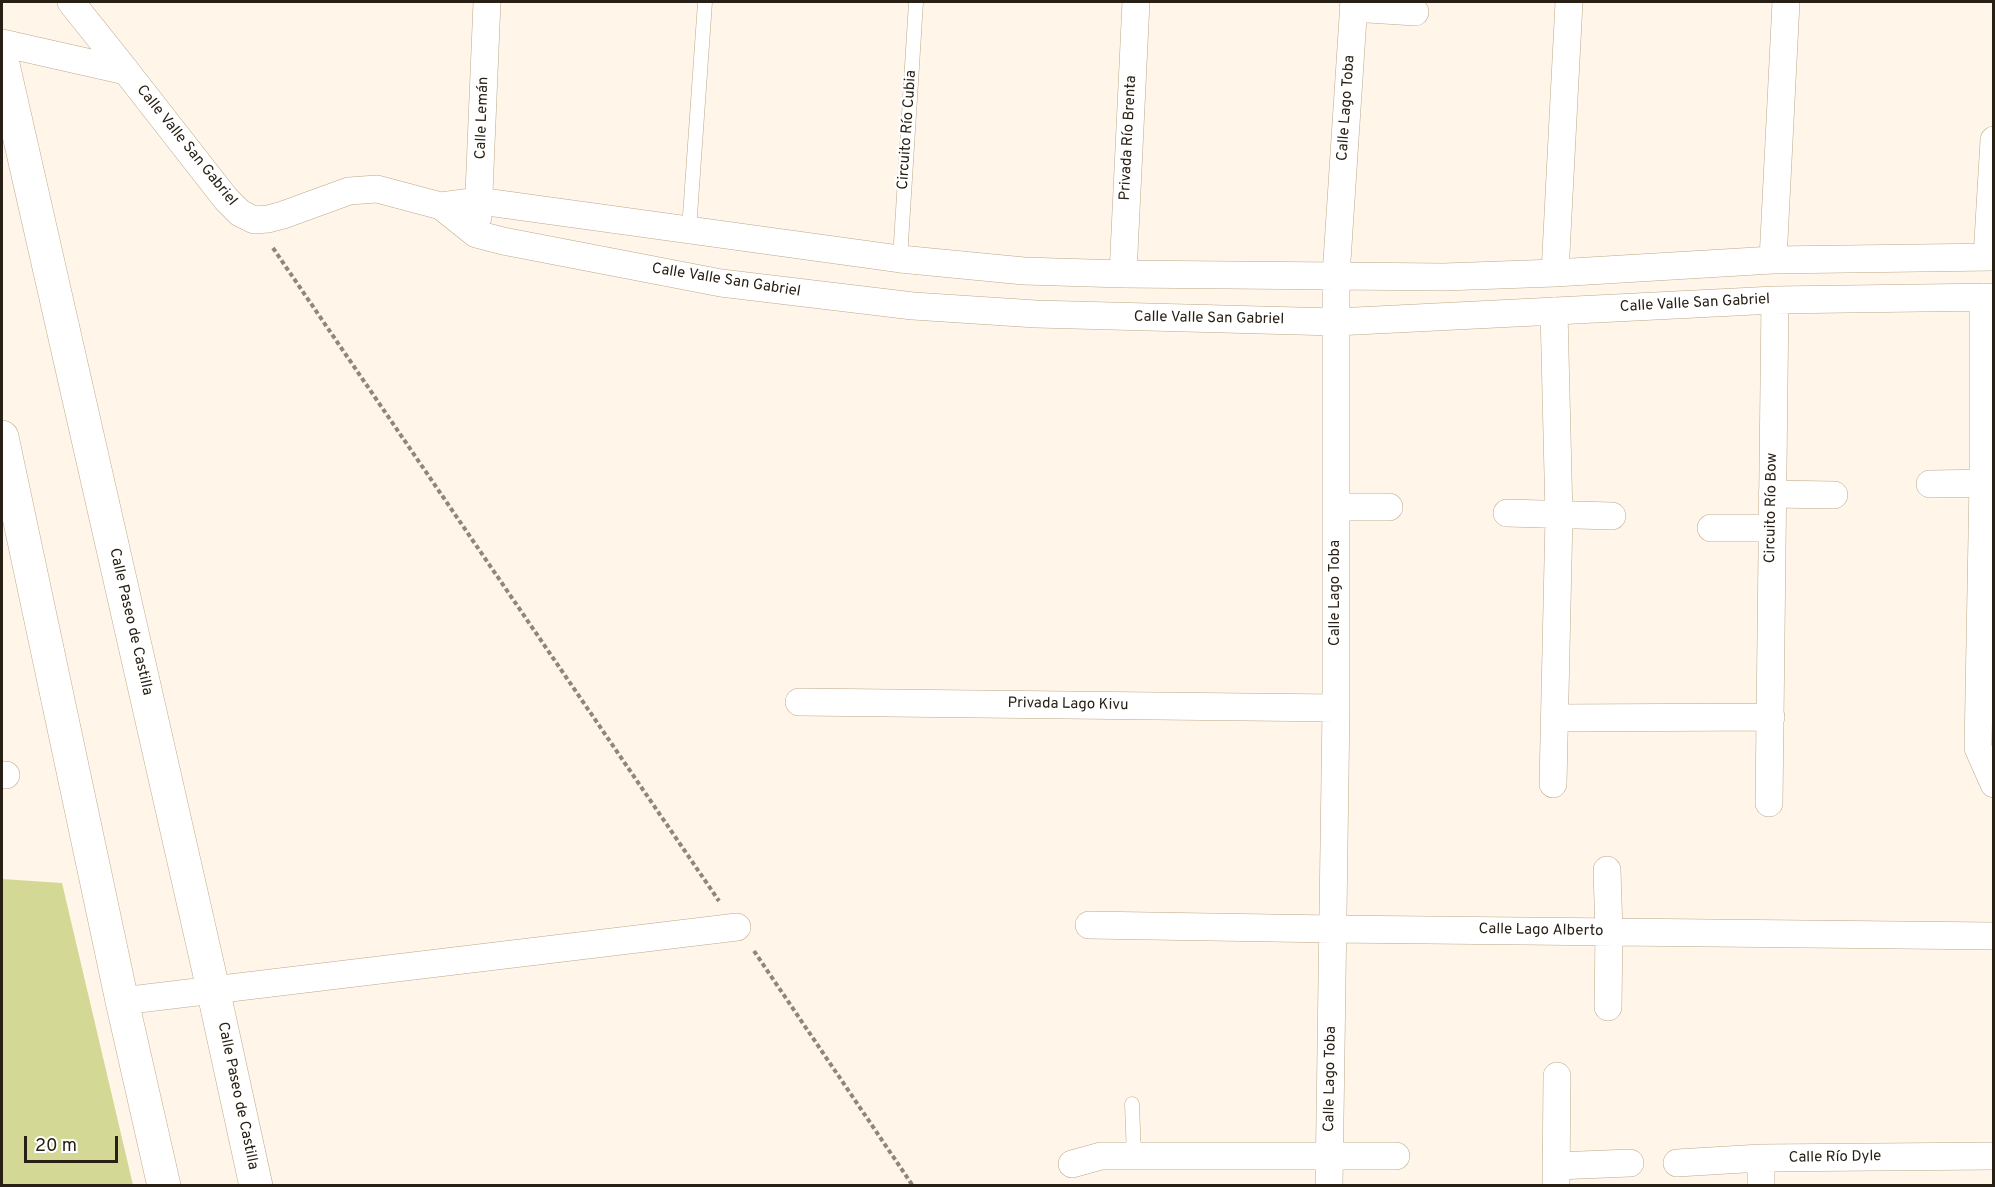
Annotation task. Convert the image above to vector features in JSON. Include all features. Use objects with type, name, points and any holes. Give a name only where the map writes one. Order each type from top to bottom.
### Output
[{"type":"street","points":[[71,2],[126,71]]},
{"type":"street","name":"Calle Lemán","points":[[476,234],[487,2]]},
{"type":"street","name":"Privada Río Brenta","points":[[1123,274],[1136,2]]},
{"type":"street","points":[[1555,273],[1569,2]]},
{"type":"street","points":[[1773,260],[1786,2]]},
{"type":"street","points":[[1353,5],[1414,12]]},
{"type":"street","name":"Calle Lago Toba","points":[[1329,1185],[1336,708],[1336,276],[1353,5]]},
{"type":"street","name":"Calle Valle San Gabriel","points":[[2,43],[126,71],[226,199],[240,213],[254,220],[276,217],[349,191],[377,189],[441,206],[479,201],[900,259],[1024,271],[1123,274],[1444,277],[1773,260],[1990,257]]},
{"type":"street","name":"Calle Paseo de Castilla","points":[[2,60],[256,1185]]},
{"type":"street","points":[[1990,257],[1994,140]]},
{"type":"street","name":"Calle Valle San Gabriel","points":[[441,206],[476,234],[721,283],[913,306],[1036,314],[1336,322],[1775,300],[1988,297]]},
{"type":"street","points":[[1988,297],[1988,483],[1978,748],[1994,784]]},
{"type":"street","name":"Circuito Río Bow","points":[[1769,803],[1775,300]]},
{"type":"street","points":[[1553,784],[1559,516],[1554,311]]},
{"type":"street","points":[[2,437],[122,1001],[164,1185]]},
{"type":"street","points":[[1930,484],[1988,483]]},
{"type":"street","points":[[1772,494],[1834,495]]},
{"type":"street","points":[[1336,507],[1389,507]]},
{"type":"street","points":[[1507,513],[1612,516]]},
{"type":"street","points":[[1711,528],[1772,528]]},
{"type":"street","name":"Privada Lago Kivu","points":[[799,702],[1336,708]]},
{"type":"street","points":[[1555,718],[1771,717]]},
{"type":"street","points":[[1607,870],[1608,1007]]},
{"type":"street","name":"Calle Lago Alberto","points":[[1089,925],[1994,936]]},
{"type":"street","points":[[122,1001],[737,927]]},
{"type":"street","points":[[1557,1076],[1556,1176],[1630,1163]]},
{"type":"street","points":[[1072,1164],[1101,1156],[1396,1156]]},
{"type":"street","name":"Calle Río Dyle","points":[[1677,1163],[1761,1158],[1994,1156]]},
{"type":"street","points":[[1761,1158],[1761,1185]]},
{"type":"lane","points":[[689,230],[705,2]]},
{"type":"lane","name":"Circuito Río Cubia","points":[[900,259],[916,2]]},
{"type":"lane","points":[[1132,1104],[1134,1156]]},
{"type":"path","points":[[254,220],[913,1185]]},
{"type":"green space","points":[[2,879],[62,883],[133,1185],[2,1185]]}]
